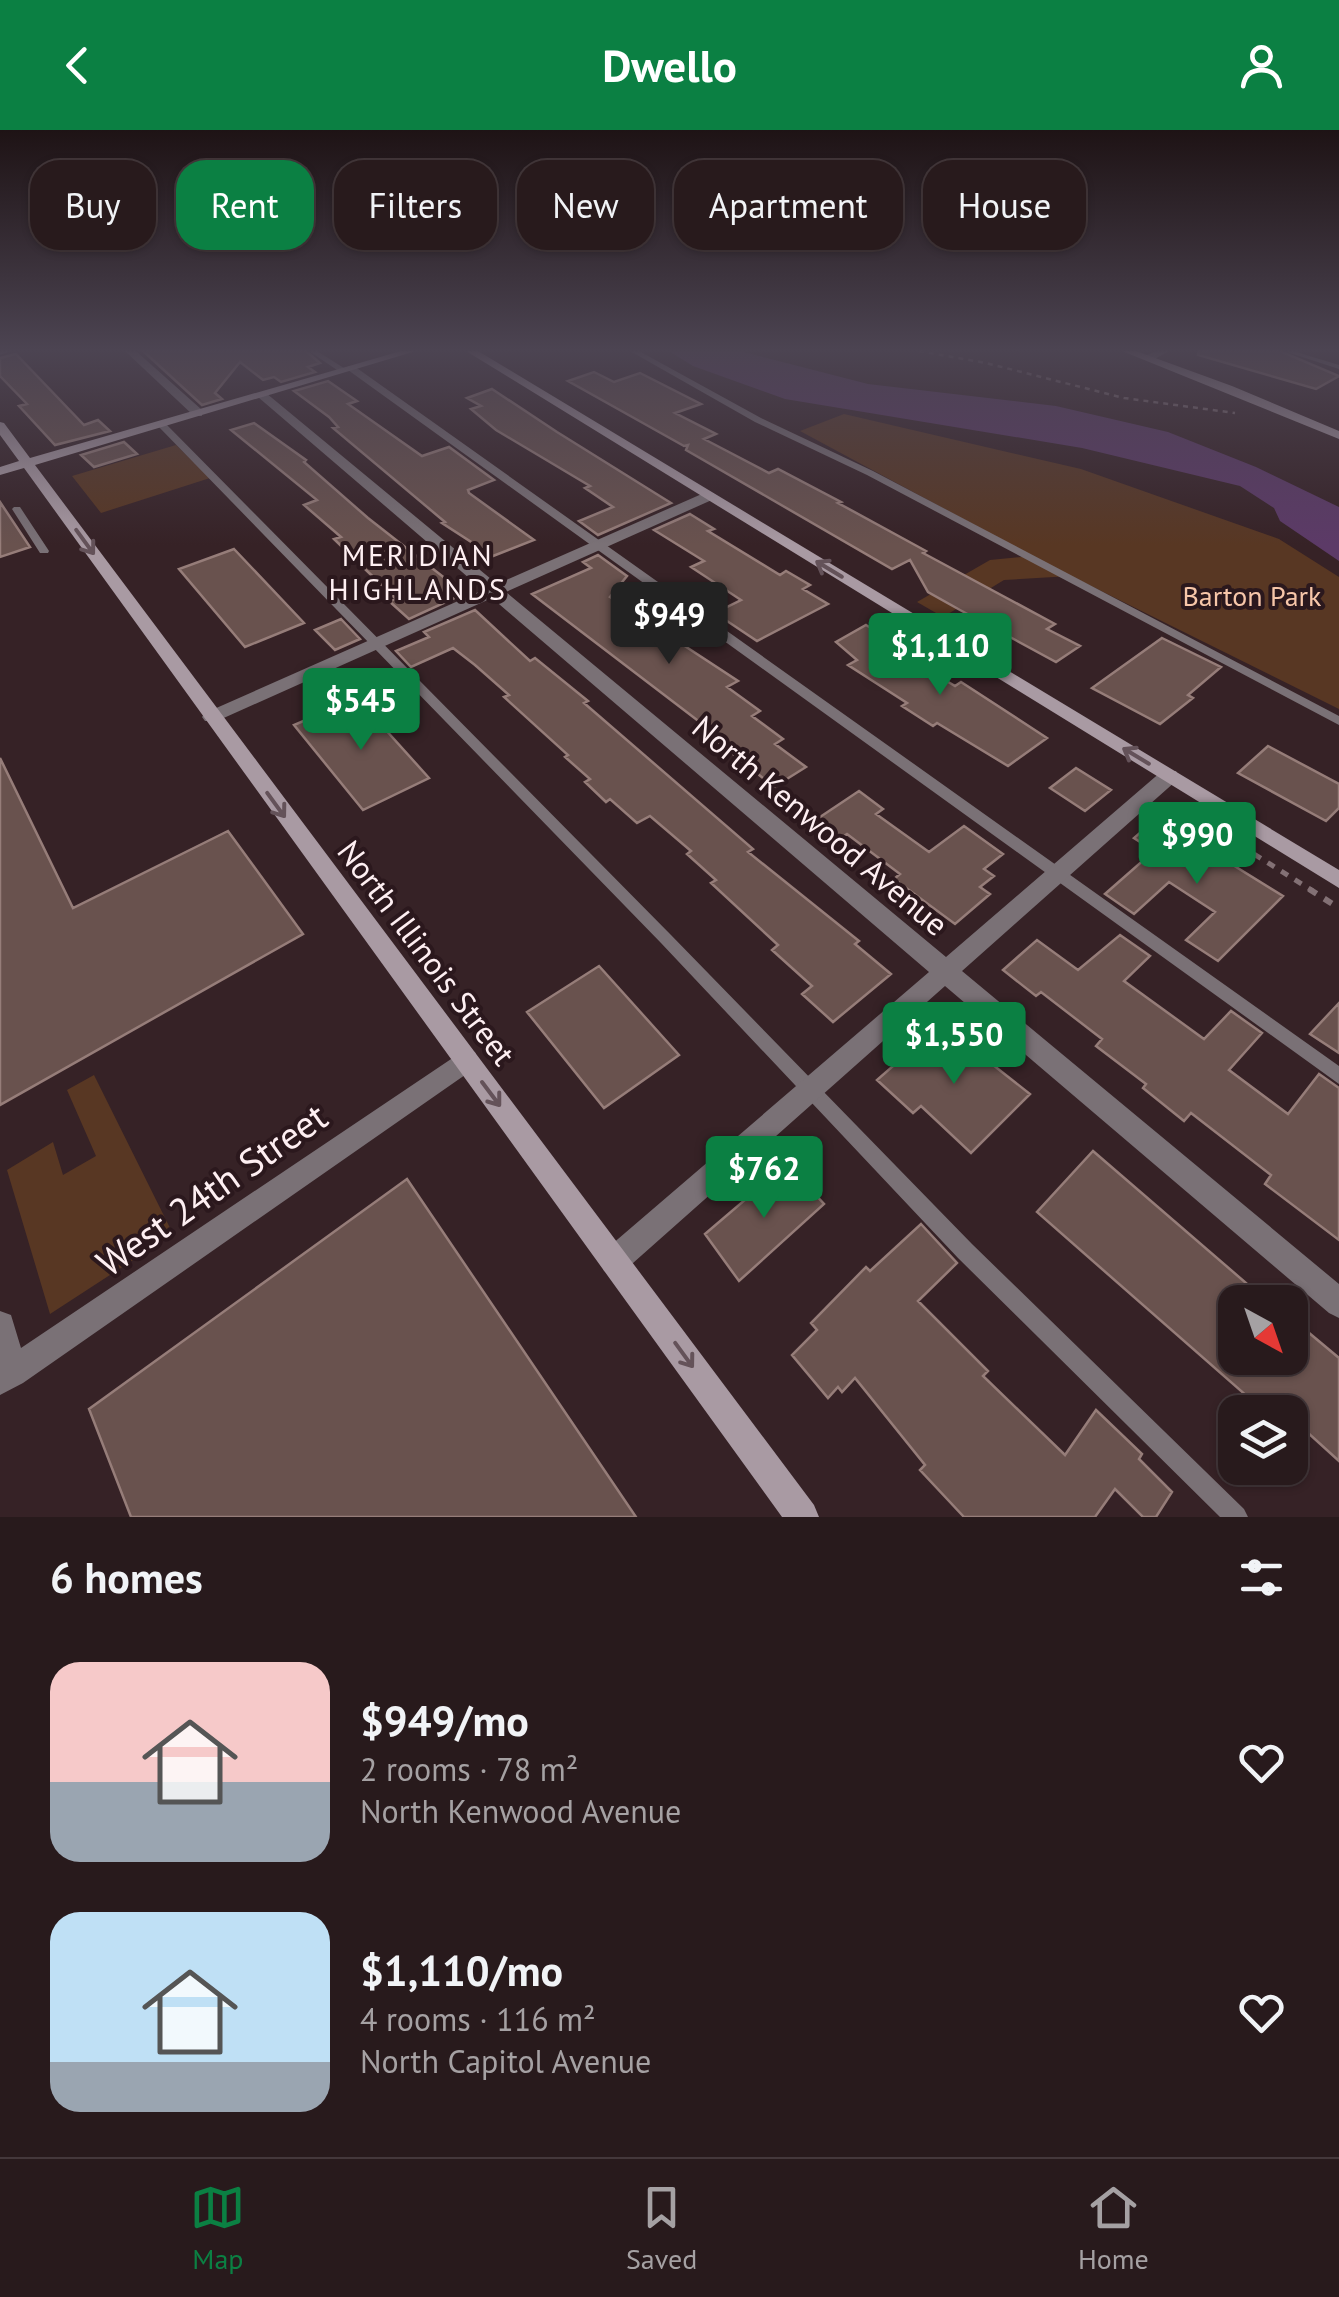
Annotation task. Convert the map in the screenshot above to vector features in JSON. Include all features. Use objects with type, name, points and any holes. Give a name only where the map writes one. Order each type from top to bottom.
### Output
[{"type":"main road","points":[[0,471],[189,416]]},
{"type":"main road","points":[[578,416],[1339,880]]},
{"type":"main road","points":[[1295,416],[1339,435]]},
{"type":"main road","points":[[1312,416],[1339,424]]},
{"type":"main road","name":"North Illinois Street","points":[[0,426],[802,1517]]},
{"type":"street","name":"North Kenwood Avenue","points":[[288,416],[1339,1303]]},
{"type":"street","points":[[212,717],[709,496]]},
{"type":"street","points":[[614,1261],[1169,776]]},
{"type":"street","name":"West 24th Street","points":[[6,1376],[466,1060]]},
{"type":"street","points":[[0,1326],[6,1376]]},
{"type":"lane","points":[[413,416],[600,544],[1339,1076]]},
{"type":"lane","points":[[750,416],[870,473],[1339,721]]},
{"type":"lane","points":[[161,424],[965,1250],[1236,1517]]},
{"type":"lane","points":[[16,509],[44,551]]},
{"type":"green space","name":"Barton Park","points":[[840,416],[851,416],[1081,469],[1279,539],[1339,577],[1339,709],[1071,576],[1004,580],[943,617],[917,602],[990,560],[1032,556],[800,431]]},
{"type":"green space","points":[[176,445],[210,478],[101,513],[72,476]]},
{"type":"green space","points":[[94,1075],[173,1234],[50,1314],[7,1170],[53,1142],[63,1175],[96,1156],[67,1090]]},
{"type":"shaded area","points":[[886,416],[1098,416],[1168,432],[1256,467],[1339,507],[1339,561],[1280,521],[1274,508],[1240,486],[1082,448]]},
{"type":"building","points":[[28,416],[75,416],[84,425],[98,420],[110,431],[55,445]]},
{"type":"building","points":[[365,416],[422,456],[449,447],[494,480],[468,490],[469,493],[534,540],[493,556],[442,523],[445,522],[333,428],[338,427],[329,417]]},
{"type":"building","points":[[479,416],[532,416],[671,503],[598,535],[579,521],[613,507],[585,488],[590,486]]},
{"type":"building","points":[[630,416],[680,416],[716,434],[704,439],[769,473],[778,469],[841,502],[838,503],[926,551],[923,553],[1055,624],[1047,629],[1080,646],[1056,662],[928,592],[910,560],[892,569]]},
{"type":"building","points":[[254,423],[306,460],[368,518],[460,590],[454,592],[459,596],[409,619],[389,601],[396,599],[334,539],[341,537],[304,505],[317,500],[231,430]]},
{"type":"building","points":[[124,442],[137,454],[94,467],[81,455]]},
{"type":"building","points":[[0,502],[30,547],[0,557]]},
{"type":"building","points":[[690,514],[714,529],[708,531],[780,575],[786,571],[810,585],[803,589],[828,604],[757,641],[715,613],[741,600],[691,567],[704,561],[654,530]]},
{"type":"building","points":[[234,549],[304,623],[245,647],[179,569]]},
{"type":"building","points":[[598,555],[627,576],[610,597],[738,681],[727,687],[760,711],[752,716],[783,739],[775,744],[806,767],[774,787],[718,742],[722,739],[532,594],[591,568],[583,562]]},
{"type":"building","points":[[475,610],[530,661],[535,658],[588,701],[584,703],[753,849],[748,852],[859,941],[855,944],[891,974],[833,1022],[802,994],[812,986],[772,950],[778,945],[711,883],[716,880],[687,854],[691,851],[650,816],[637,823],[610,799],[606,802],[585,782],[590,779],[565,757],[568,755],[475,665],[453,648],[411,667],[396,651],[429,637],[424,632]]},
{"type":"building","points":[[341,619],[360,639],[335,650],[315,630]]},
{"type":"building","points":[[866,625],[915,656],[910,659],[955,686],[961,682],[1047,738],[1008,766],[937,723],[933,726],[902,706],[907,703],[848,665],[857,660],[836,642]]},
{"type":"building","points":[[1162,638],[1221,667],[1188,695],[1193,698],[1160,724],[1092,688]]},
{"type":"building","points":[[357,698],[429,778],[363,810],[294,725]]},
{"type":"building","points":[[1268,746],[1339,784],[1339,808],[1326,821],[1238,773]]},
{"type":"building","points":[[0,758],[73,908],[228,831],[303,934],[0,1105]]},
{"type":"building","points":[[1076,768],[1111,790],[1085,811],[1050,788]]},
{"type":"building","points":[[859,791],[883,809],[876,814],[929,852],[964,826],[1003,854],[984,869],[994,876],[980,887],[990,894],[955,924],[894,879],[900,874],[847,834],[841,838],[817,819]]},
{"type":"building","points":[[1157,818],[1283,896],[1218,961],[1186,940],[1215,912],[1169,882],[1134,914],[1105,894],[1154,851],[1134,838]]},
{"type":"building","points":[[1120,935],[1150,956],[1124,981],[1204,1039],[1231,1011],[1262,1033],[1229,1070],[1288,1114],[1319,1074],[1339,1088],[1339,1240],[1265,1184],[1271,1175],[1191,1113],[1184,1121],[1143,1088],[1146,1084],[1096,1046],[1102,1039],[1041,992],[1036,996],[1003,970],[1037,940],[1078,970]]},
{"type":"building","points":[[599,966],[679,1055],[604,1108],[527,1012]]},
{"type":"building","points":[[1339,1003],[1339,1053],[1310,1034]]},
{"type":"building","points":[[941,1024],[1030,1094],[971,1153],[921,1106],[913,1113],[877,1080]]},
{"type":"building","points":[[1093,1151],[1248,1285],[1218,1285],[1218,1371],[1037,1212]]},
{"type":"building","points":[[787,1164],[824,1204],[739,1281],[705,1234]]},
{"type":"building","points":[[407,1179],[636,1517],[131,1517],[89,1409]]},
{"type":"building","points":[[921,1224],[957,1263],[918,1301],[988,1371],[983,1376],[1065,1455],[1096,1410],[1142,1454],[1139,1459],[1172,1492],[1156,1517],[1143,1517],[1115,1489],[1095,1517],[964,1517],[920,1470],[925,1465],[855,1378],[842,1392],[838,1387],[828,1398],[792,1355],[817,1330],[811,1323],[866,1267],[870,1271]]},
{"type":"building","points":[[1308,1332],[1339,1358],[1339,1461],[1308,1433],[1308,1395],[1246,1395],[1223,1375],[1308,1375]]},
{"type":"district","name":"MERIDIAN HIGHLANDS","points":[[418,573]]}]
